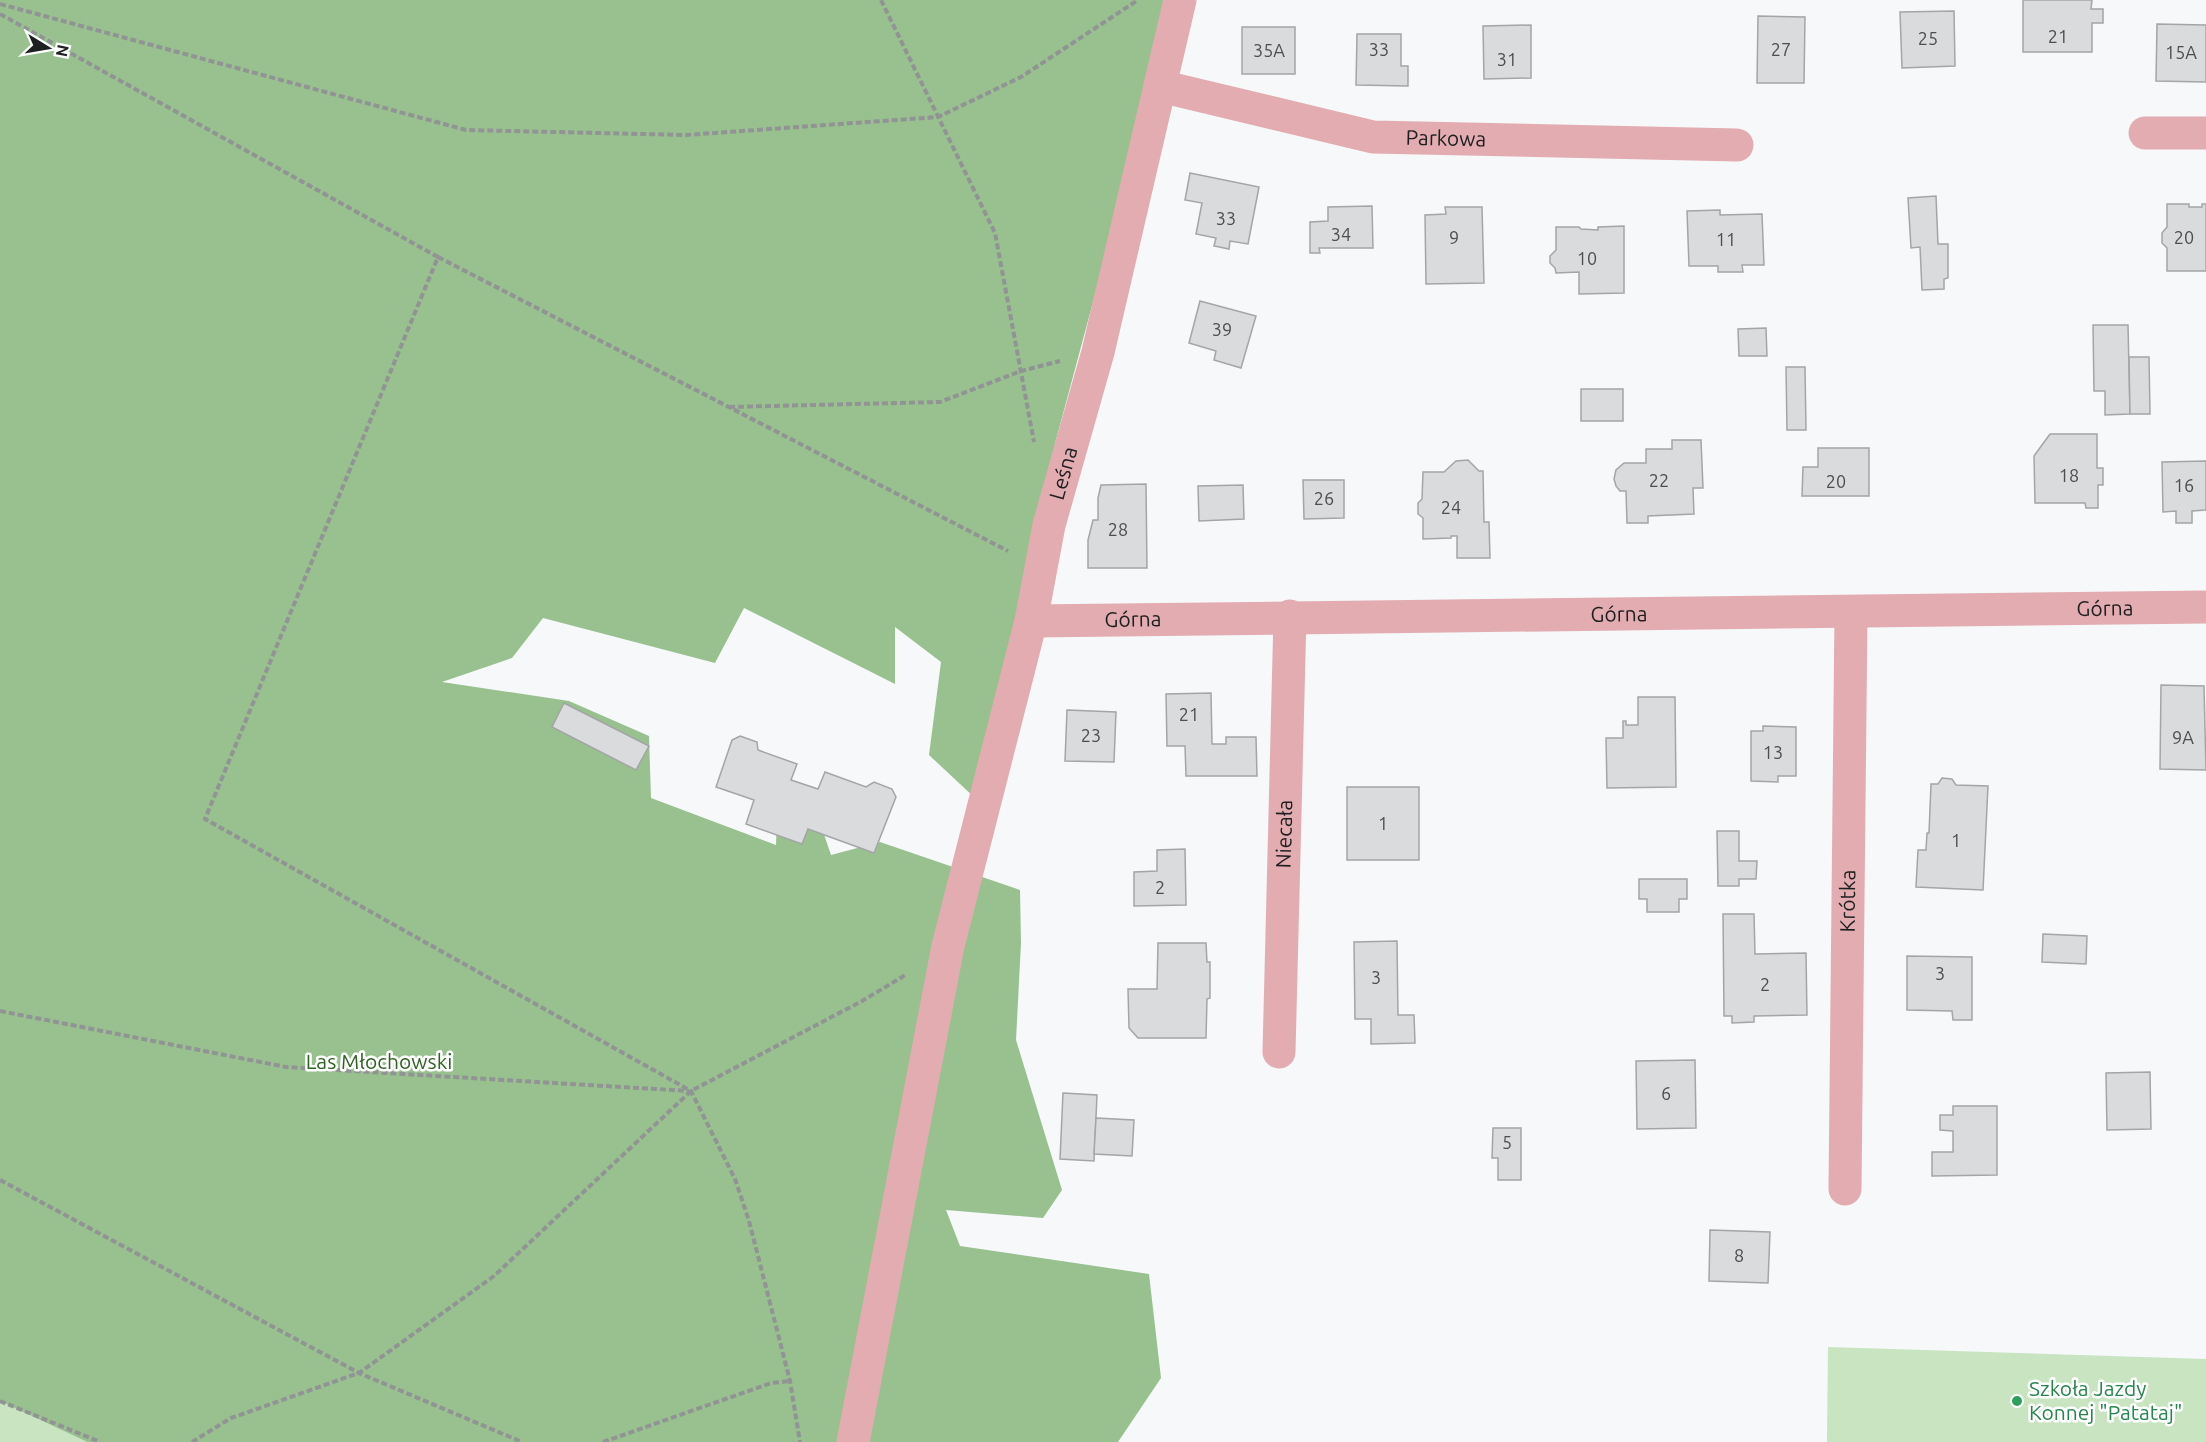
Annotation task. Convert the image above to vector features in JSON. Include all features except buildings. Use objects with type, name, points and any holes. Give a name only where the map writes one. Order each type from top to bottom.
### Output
[{"type":"street","name":"Leśna","points":[[853,1442],[948,946],[1031,621],[1049,525],[1098,352],[1180,0]]},
{"type":"street","name":"Parkowa","points":[[1160,86],[1373,137],[1737,145]]},
{"type":"street","points":[[2145,133],[2206,133]]},
{"type":"street","name":"Górna","points":[[1031,621],[1290,616],[1851,613],[2206,607]]},
{"type":"street","name":"Krótka","points":[[1845,1188],[1851,613]]},
{"type":"street","name":"Niecała","points":[[1279,1052],[1290,616]]},
{"type":"path","points":[[881,0],[995,233],[1035,448]]},
{"type":"path","points":[[0,4],[466,130],[686,135],[938,117],[1021,77],[1138,0]]},
{"type":"path","points":[[0,14],[438,256],[1041,568]]},
{"type":"path","points":[[438,256],[205,819],[691,1091],[735,1179],[749,1221],[790,1381],[800,1442]]},
{"type":"path","points":[[729,407],[940,402],[1021,371],[1098,352]]},
{"type":"path","points":[[192,1442],[231,1418],[359,1373],[494,1276],[691,1091],[862,1001],[948,946]]},
{"type":"path","points":[[0,1011],[286,1067],[691,1091]]},
{"type":"path","points":[[0,1180],[359,1373],[522,1442]]},
{"type":"path","points":[[603,1442],[771,1383],[790,1381]]},
{"type":"path","points":[[0,1401],[100,1442]]},
{"type":"green space","name":"Las Młochowski","points":[[0,0],[1174,0],[1056,440],[975,798],[929,755],[941,662],[895,627],[895,684],[744,608],[715,663],[543,618],[512,658],[442,682],[569,701],[649,736],[651,798],[776,845],[777,814],[817,814],[831,855],[880,842],[1020,890],[1021,943],[1016,1040],[1062,1190],[1043,1218],[946,1210],[960,1246],[1149,1274],[1161,1378],[1118,1442],[87,1442],[0,1401]]},
{"type":"green space","name":"Szkoła Jazdy Konnej \"Patataj\"","points":[[1828,1347],[2206,1359],[2206,1442],[1827,1442]]},
{"type":"green space","points":[[0,1401],[87,1442],[0,1442]]},
{"type":"place","name":"Szkoła Jazdy Konnej \"Patataj\"","points":[[2017,1401]]}]
